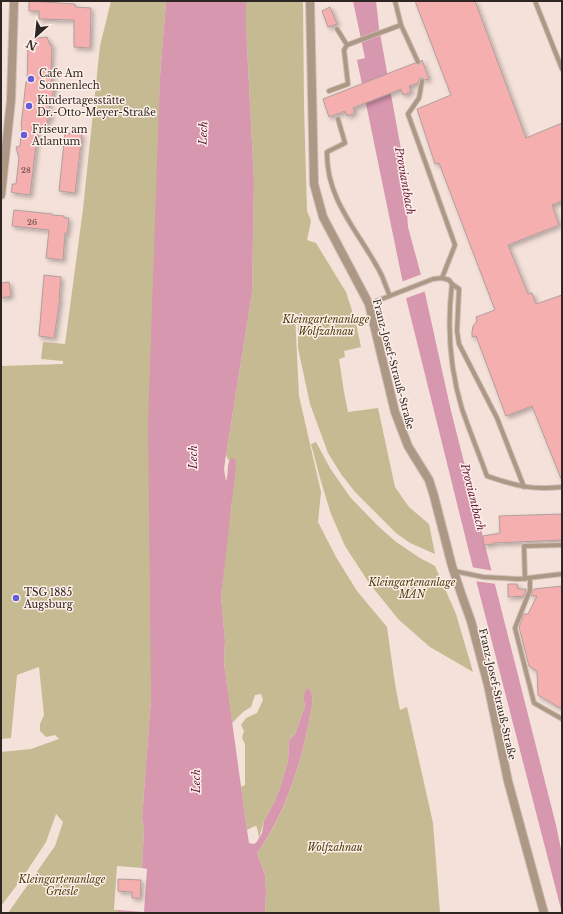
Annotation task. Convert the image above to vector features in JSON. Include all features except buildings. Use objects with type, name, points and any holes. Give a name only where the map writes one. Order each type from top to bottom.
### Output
[{"type":"street","points":[[1,195],[11,100],[14,1]]},
{"type":"street","name":"Franz-Josef-Strauß-Straße","points":[[310,1],[314,184],[323,217],[369,304],[395,412],[408,446],[429,480],[454,571],[472,621],[488,685],[508,781],[544,913]]},
{"type":"lane","points":[[395,1],[401,25],[418,62]]},
{"type":"lane","points":[[535,1],[562,70]]},
{"type":"lane","points":[[329,91],[348,84],[344,50],[347,45],[401,25]]},
{"type":"lane","points":[[337,29],[347,45]]},
{"type":"lane","points":[[422,81],[419,98],[408,114],[455,245],[442,278]]},
{"type":"lane","points":[[338,119],[345,143],[327,152],[329,177],[339,205],[382,276],[390,296]]},
{"type":"lane","points":[[369,304],[433,279],[442,278],[448,280],[460,289],[457,331],[459,344],[498,418],[524,487]]},
{"type":"lane","points":[[452,284],[450,297],[450,346],[454,372],[462,408],[487,476],[511,485],[524,487],[562,487]]},
{"type":"lane","points":[[562,545],[524,546],[530,590],[515,628],[534,703],[562,719]]},
{"type":"lane","points":[[454,571],[504,579],[528,579],[562,574]]},
{"type":"green space","name":"Kleingartenanlage Griesle","points":[[111,1],[166,1],[160,76],[151,698],[142,819],[144,828],[142,868],[117,866],[114,910],[118,910],[118,913],[8,913],[55,846],[63,822],[56,814],[46,842],[23,877],[1,906],[1,752],[31,749],[59,739],[55,735],[46,737],[40,731],[40,724],[44,715],[39,667],[17,675],[11,738],[1,739],[1,366],[63,364],[63,361],[41,359],[43,342],[65,344],[83,209],[100,46]]},
{"type":"green space","points":[[246,1],[303,1],[307,211],[311,221],[307,240],[316,243],[346,292],[356,323],[361,347],[344,351],[345,357],[339,359],[348,412],[378,408],[395,487],[409,507],[429,524],[435,554],[410,543],[396,533],[355,492],[341,474],[328,453],[310,404],[298,348],[298,314],[295,314],[299,396],[321,492],[318,522],[336,557],[357,591],[387,627],[400,710],[407,707],[433,823],[440,913],[265,913],[265,875],[257,853],[267,839],[283,809],[295,776],[312,707],[312,697],[309,688],[303,696],[305,706],[295,734],[289,740],[288,761],[282,782],[274,803],[264,821],[259,838],[257,827],[255,826],[247,830],[241,787],[245,785],[245,744],[242,738],[244,731],[241,725],[246,718],[257,713],[263,700],[261,694],[255,695],[251,707],[243,712],[232,723],[224,663],[225,641],[221,596],[227,533],[232,504],[231,459],[229,461],[226,455],[252,293],[254,182]]},
{"type":"green space","name":"Kleingartenanlage MAN","points":[[316,442],[330,468],[350,497],[396,542],[435,566],[456,614],[473,672],[430,647],[399,620],[369,583],[345,546],[331,514],[311,444]]},
{"type":"water","name":"Lech","points":[[166,1],[246,1],[254,182],[252,293],[224,469],[226,481],[229,460],[231,458],[235,459],[236,467],[221,596],[225,641],[224,663],[249,843],[256,843],[262,833],[264,821],[274,803],[288,761],[289,740],[295,734],[305,706],[303,696],[309,688],[312,697],[311,712],[295,776],[283,808],[267,839],[257,853],[265,875],[265,913],[118,913],[118,910],[144,912],[147,869],[142,868],[144,828],[142,819],[151,698],[148,422],[160,76]]},
{"type":"water","points":[[353,1],[376,1],[379,28],[404,166],[408,227],[421,275],[451,411],[556,825],[562,854],[562,913],[476,580],[406,298],[357,60],[365,58]]},
{"type":"pier","points":[[422,274],[426,291],[404,299],[401,282]]},
{"type":"pier","points":[[471,567],[494,571],[497,584],[474,581]]},
{"type":"place","name":"Cafe Am Sonnenlech","points":[[31,79]]},
{"type":"place","name":"Kindertagesstätte Dr.-Otto-Meyer-Straße","points":[[29,106]]},
{"type":"place","name":"Friseur am Atlantum","points":[[24,135]]},
{"type":"place","name":"TSG 1885 Augsburg","points":[[16,598]]},
{"type":"water label","name":"Proviantbach","points":[[405,181]]},
{"type":"water label","name":"Proviantbach","points":[[473,497]]},
{"type":"park label","name":"Kleingartenanlage Wolfzahnau","points":[[326,324]]},
{"type":"park label","name":"Wolfzahnau","points":[[335,847]]}]
